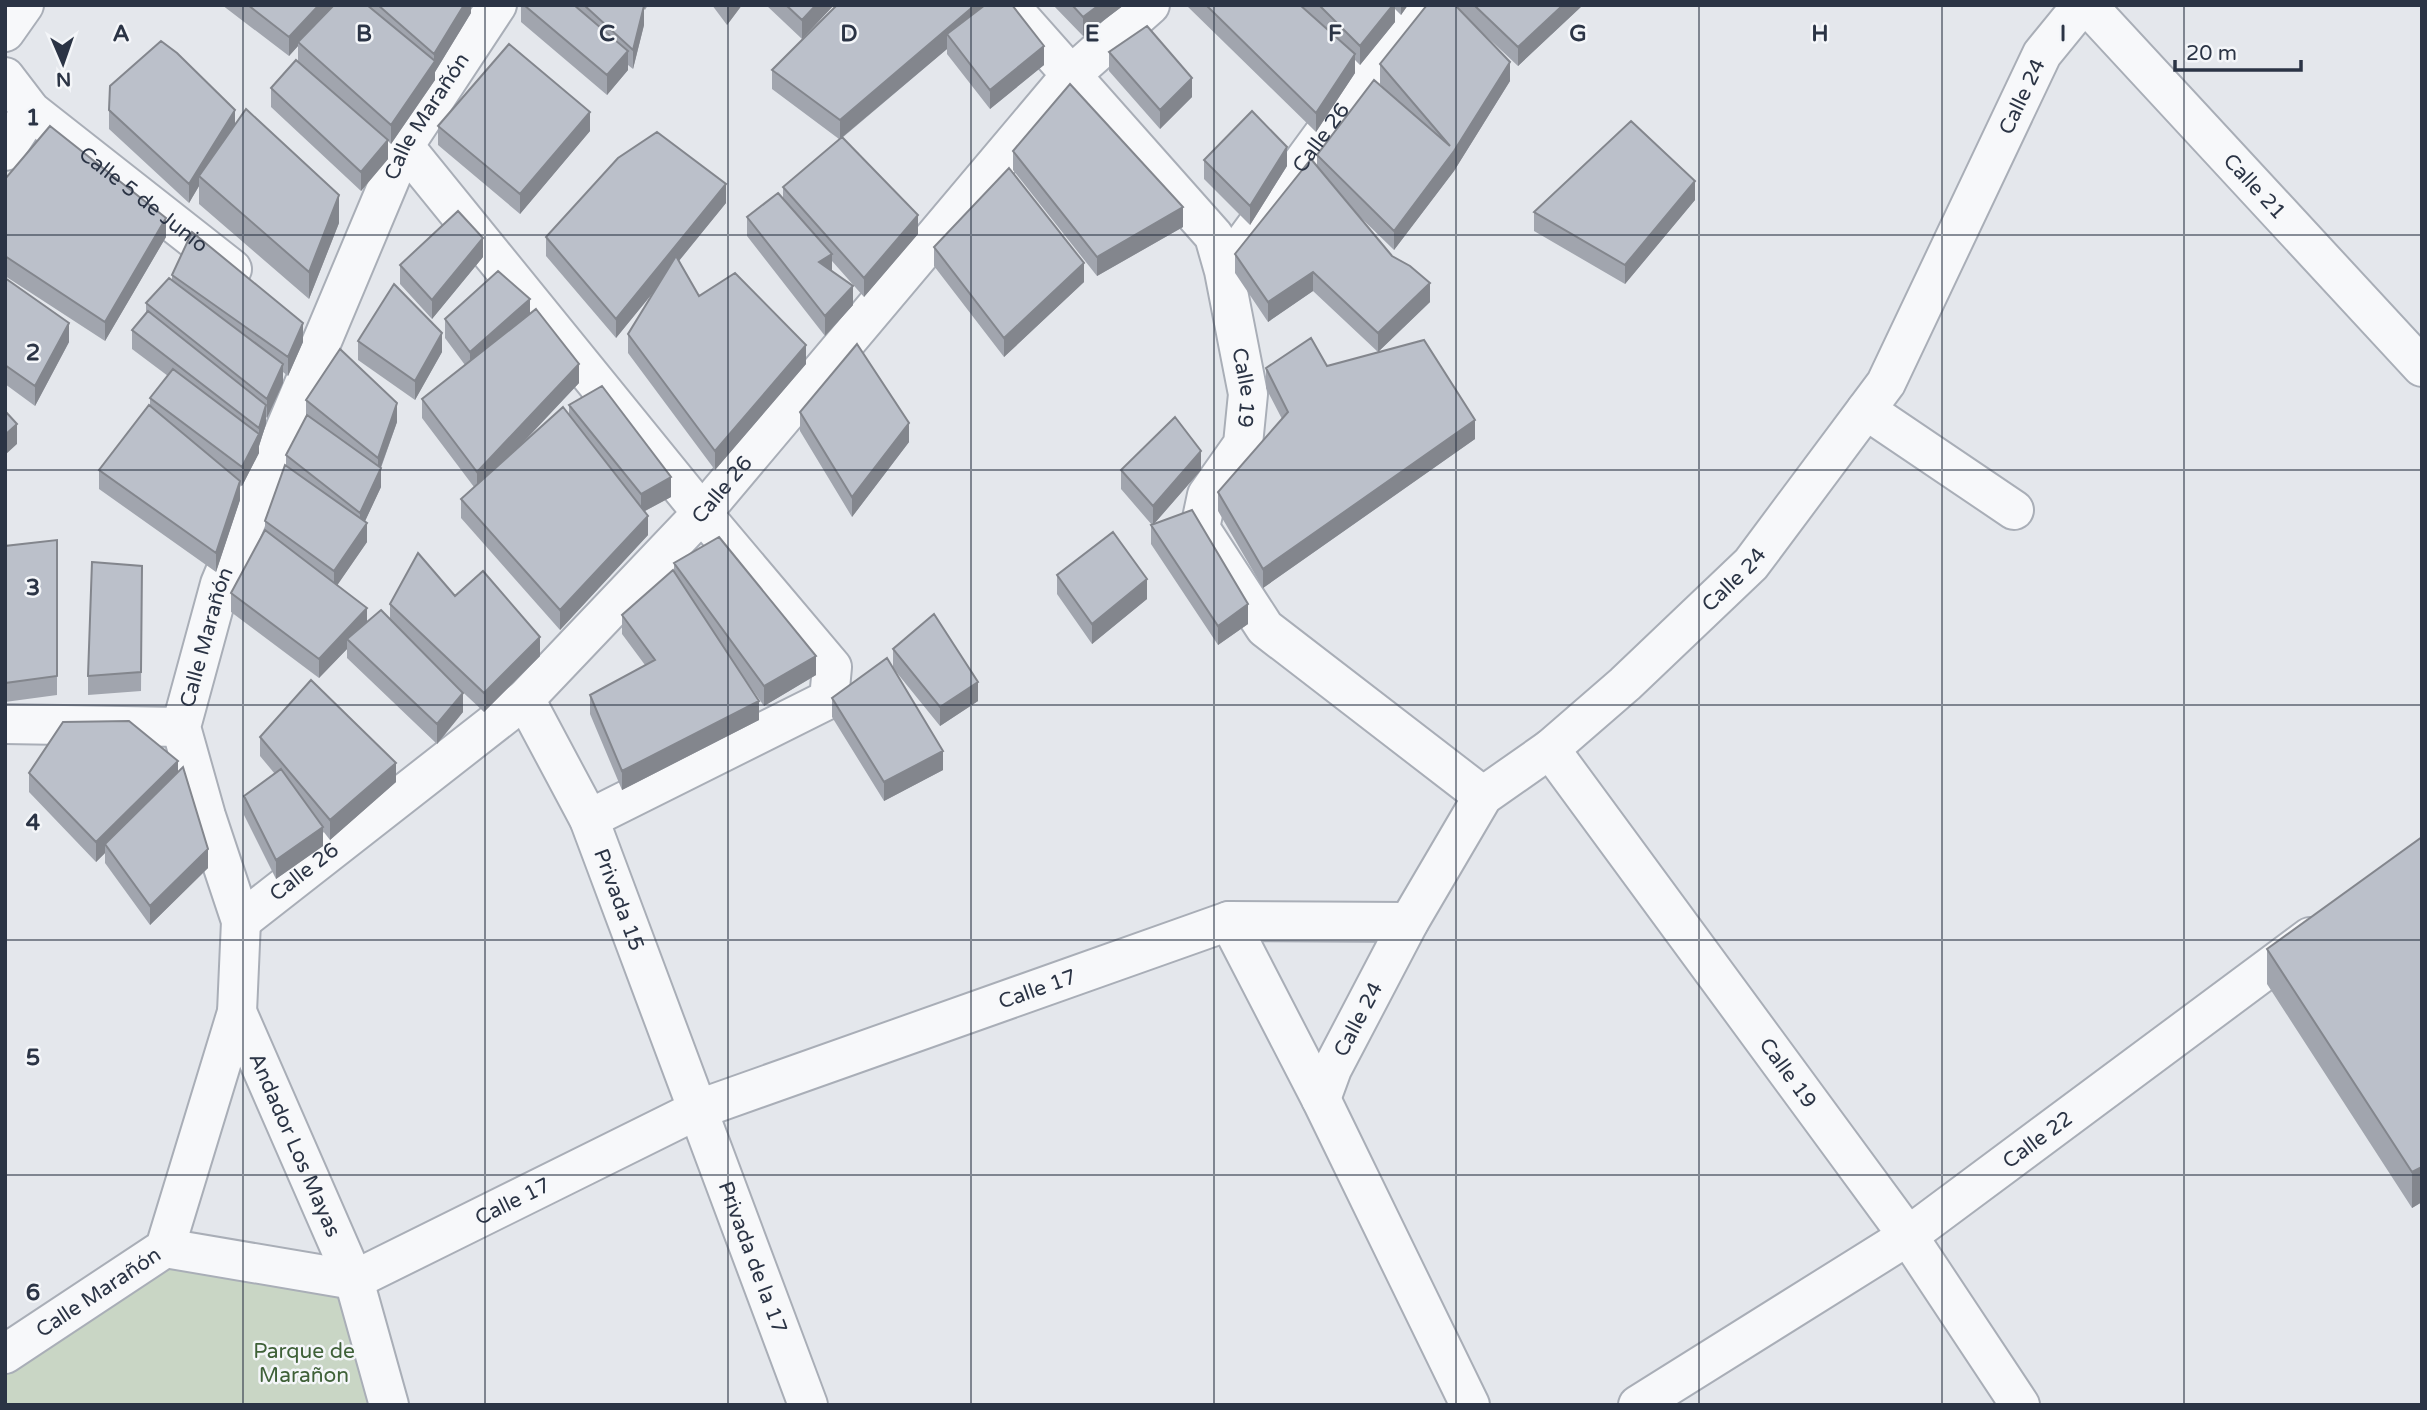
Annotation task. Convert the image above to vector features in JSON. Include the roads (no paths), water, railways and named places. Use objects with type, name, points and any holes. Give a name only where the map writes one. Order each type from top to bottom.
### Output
[{"type":"street","points":[[5,32],[24,5]]},
{"type":"street","name":"Calle Marañón","points":[[5,1354],[165,1248],[237,1012],[241,921],[206,816],[181,727],[220,584],[404,146],[497,5]]},
{"type":"street","name":"Calle 19","points":[[1009,5],[1214,236],[1224,271],[1248,394],[1242,444],[1207,495],[1200,528],[1265,628],[1483,796]]},
{"type":"street","name":"Calle 26","points":[[241,921],[525,699],[702,513],[1070,76],[1150,5]]},
{"type":"street","name":"Calle 26","points":[[1224,271],[1418,5]]},
{"type":"street","name":"Calle 24","points":[[1321,1099],[1332,1069],[1409,922],[1483,796],[1549,749],[1625,684],[1751,564],[1886,383],[2042,54],[2082,5]]},
{"type":"street","name":"Calle 21","points":[[2087,5],[2422,367]]},
{"type":"street","name":"Calle 5 de Junio","points":[[5,77],[31,111],[258,289]]},
{"type":"street","points":[[5,151],[31,111]]},
{"type":"street","points":[[404,146],[702,513],[832,667],[829,699],[589,819]]},
{"type":"street","points":[[290,314],[322,339]]},
{"type":"street","points":[[1866,410],[2014,510]]},
{"type":"street","name":"Privada 15","points":[[525,699],[589,819],[699,1109]]},
{"type":"street","points":[[5,724],[181,727]]},
{"type":"street","name":"Calle 19","points":[[1549,749],[1908,1236],[2020,1405]]},
{"type":"street","points":[[1229,921],[1321,1099],[1469,1405]]},
{"type":"street","name":"Calle 17","points":[[354,1280],[699,1109],[1229,921],[1409,922]]},
{"type":"street","name":"Calle 22","points":[[1638,1405],[1908,1236],[2332,921]]},
{"type":"street","name":"Andador Los Mayas","points":[[237,1012],[354,1280],[389,1405]]},
{"type":"street","name":"Privada de la 17","points":[[699,1109],[808,1405]]},
{"type":"street","points":[[165,1248],[354,1280]]},
{"type":"park label","name":"Parque de Marañon","points":[[304,1363]]}]
